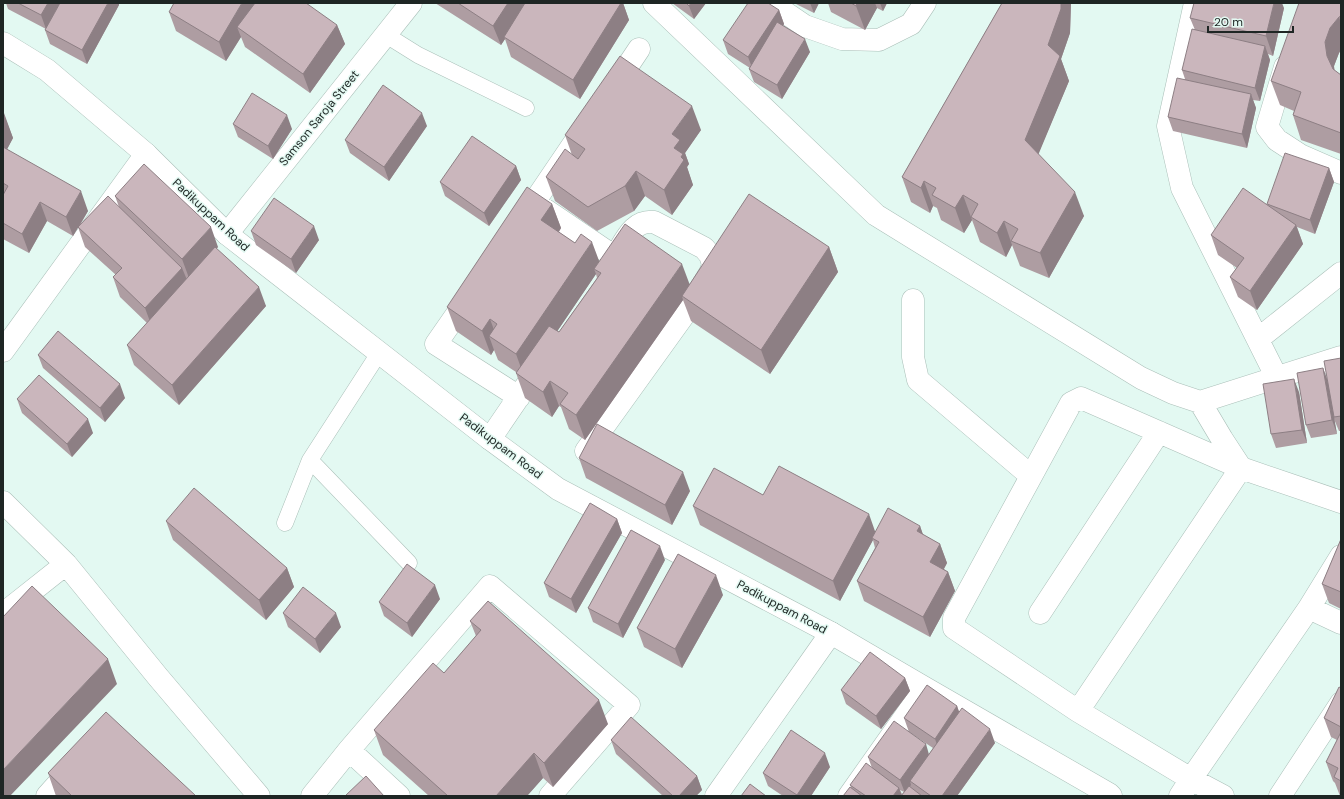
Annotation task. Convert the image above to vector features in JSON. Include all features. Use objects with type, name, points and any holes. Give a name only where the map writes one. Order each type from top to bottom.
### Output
[{"type":"street","name":"Samson Saroja Street","points":[[227,234],[411,3]]},
{"type":"street","points":[[654,3],[876,215],[1141,378],[1173,393],[1200,402],[1341,357]]},
{"type":"street","points":[[771,3],[805,26],[842,39],[879,40],[911,24],[925,3]]},
{"type":"street","points":[[1195,3],[1168,126],[1182,188],[1278,378]]},
{"type":"street","name":"Padikuppam Road","points":[[3,43],[46,70],[146,154],[227,234],[490,439],[558,489],[831,633],[1110,795]]},
{"type":"street","points":[[1291,47],[1267,127],[1277,140],[1300,155],[1341,173]]},
{"type":"street","points":[[512,234],[639,49]]},
{"type":"street","points":[[3,351],[146,154]]},
{"type":"street","points":[[534,202],[610,264],[633,230],[639,224],[646,221],[654,222],[704,248],[710,254],[713,264],[711,271],[691,305],[584,454]]},
{"type":"street","points":[[1258,339],[1341,273]]},
{"type":"street","points":[[481,280],[436,344],[519,397]]},
{"type":"street","points":[[913,300],[913,357],[918,380],[1031,476]]},
{"type":"street","points":[[490,439],[549,353]]},
{"type":"street","points":[[1224,796],[1186,787],[1078,711],[954,628],[954,618],[1071,403],[1081,398],[1241,468],[1341,502]]},
{"type":"street","points":[[1200,402],[1222,440],[1241,468]]},
{"type":"street","points":[[1040,613],[1159,432]]},
{"type":"street","points":[[1078,711],[1241,468]]},
{"type":"street","points":[[3,502],[66,564],[158,677],[259,796]]},
{"type":"street","points":[[1186,787],[1309,608],[1341,556]]},
{"type":"street","points":[[3,614],[66,564]]},
{"type":"street","points":[[312,796],[349,750],[490,586],[629,705],[550,796]]},
{"type":"street","points":[[1309,608],[1341,624]]},
{"type":"street","points":[[716,796],[831,633]]},
{"type":"street","points":[[849,796],[925,688]]},
{"type":"street","points":[[1280,796],[1341,703]]},
{"type":"street","points":[[349,750],[399,796]]},
{"type":"street","points":[[47,796],[86,752]]},
{"type":"lane","points":[[386,35],[418,55],[526,108]]},
{"type":"lane","points":[[285,523],[310,460],[379,353]]},
{"type":"lane","points":[[310,460],[409,563]]},
{"type":"building","points":[[18,3],[48,3],[41,15]]},
{"type":"building","points":[[60,3],[108,3],[82,50],[45,30]]},
{"type":"building","points":[[174,3],[242,3],[219,42],[169,12]]},
{"type":"building","points":[[255,3],[306,3],[337,25],[303,74],[237,27]]},
{"type":"building","points":[[458,3],[508,3],[493,26]]},
{"type":"building","points":[[525,3],[621,3],[573,80],[504,37]]},
{"type":"building","points":[[748,3],[768,3],[779,10],[748,57],[723,40]]},
{"type":"building","points":[[1002,3],[1061,3],[1061,9],[1048,45],[1060,56],[1025,140],[1075,192],[1040,253],[1011,241],[1018,229],[1004,221],[997,233],[971,217],[978,204],[963,195],[955,208],[932,195],[936,188],[924,181],[921,188],[902,177]]},
{"type":"building","points":[[1194,3],[1274,3],[1266,36],[1190,18]]},
{"type":"building","points":[[1299,3],[1341,3],[1341,16],[1330,28],[1325,42],[1327,56],[1333,69],[1341,75],[1341,133],[1293,115],[1301,92],[1271,81]]},
{"type":"building","points":[[777,22],[805,39],[777,85],[749,69]]},
{"type":"building","points":[[1192,29],[1265,46],[1255,88],[1182,70]]},
{"type":"building","points":[[620,56],[692,106],[672,134],[680,140],[674,148],[683,154],[681,157],[684,160],[664,190],[636,171],[625,186],[588,207],[546,177],[565,149],[578,159],[585,149],[565,135]]},
{"type":"building","points":[[1177,78],[1251,94],[1242,134],[1168,117]]},
{"type":"building","points":[[383,85],[422,113],[384,167],[345,140]]},
{"type":"building","points":[[252,93],[287,115],[268,146],[233,124]]},
{"type":"building","points":[[472,136],[516,166],[484,213],[440,182]]},
{"type":"building","points":[[3,147],[81,191],[66,217],[40,202],[22,234],[3,223],[3,195],[8,186],[3,183]]},
{"type":"building","points":[[1285,153],[1329,168],[1310,220],[1267,204]]},
{"type":"building","points":[[144,164],[211,227],[182,259],[115,196]]},
{"type":"building","points":[[527,187],[552,204],[541,220],[575,243],[581,234],[592,242],[516,354],[489,336],[497,324],[490,319],[482,331],[447,307]]},
{"type":"building","points":[[1243,188],[1296,225],[1250,291],[1230,277],[1244,258],[1211,235]]},
{"type":"building","points":[[749,194],[829,247],[761,350],[682,296]]},
{"type":"building","points":[[108,196],[182,268],[145,308],[113,277],[122,268],[78,227]]},
{"type":"building","points":[[274,198],[314,226],[291,259],[251,231]]},
{"type":"building","points":[[625,224],[682,264],[576,415],[560,404],[568,393],[550,381],[543,392],[516,373],[549,326],[559,332],[601,273],[594,269]]},
{"type":"building","points":[[215,247],[259,287],[172,385],[127,345]]},
{"type":"building","points":[[58,331],[120,384],[100,408],[38,355]]},
{"type":"building","points":[[1341,358],[1341,416],[1334,417],[1324,361]]},
{"type":"building","points":[[1323,368],[1332,420],[1306,425],[1297,373]]},
{"type":"building","points":[[39,375],[88,419],[67,444],[17,399]]},
{"type":"building","points":[[1294,379],[1302,430],[1271,434],[1263,384]]},
{"type":"building","points":[[597,424],[683,472],[665,505],[579,458]]},
{"type":"building","points":[[779,466],[869,514],[833,581],[693,506],[714,468],[763,495]]},
{"type":"building","points":[[194,488],[287,568],[259,600],[166,521]]},
{"type":"building","points":[[590,503],[617,519],[571,599],[544,583]]},
{"type":"building","points":[[888,508],[920,526],[917,531],[940,544],[930,562],[948,572],[923,617],[857,581],[879,542],[872,538]]},
{"type":"building","points":[[631,530],[660,546],[618,624],[588,608]]},
{"type":"building","points":[[1341,539],[1341,592],[1322,584]]},
{"type":"building","points":[[678,554],[716,575],[675,649],[637,628]]},
{"type":"building","points":[[407,564],[435,585],[407,623],[379,602]]},
{"type":"building","points":[[32,586],[108,659],[3,770],[3,617]]},
{"type":"building","points":[[303,587],[336,613],[315,639],[283,613]]},
{"type":"building","points":[[488,601],[599,700],[544,763],[534,753],[496,796],[448,796],[374,730],[433,663],[444,673],[481,630],[470,621]]},
{"type":"building","points":[[870,652],[905,678],[876,716],[841,690]]},
{"type":"building","points":[[927,685],[957,706],[935,739],[904,718]]},
{"type":"building","points":[[1339,687],[1341,688],[1341,727],[1324,718]]},
{"type":"building","points":[[962,708],[990,729],[942,796],[931,796],[910,781]]},
{"type":"building","points":[[106,712],[196,796],[72,796],[48,773]]},
{"type":"building","points":[[631,717],[697,776],[679,796],[673,796],[611,740]]},
{"type":"building","points":[[894,721],[926,744],[900,780],[868,757]]},
{"type":"building","points":[[791,730],[825,753],[797,795],[763,773]]},
{"type":"building","points":[[1341,732],[1341,781],[1334,777],[1338,768],[1326,762]]},
{"type":"building","points":[[866,763],[899,788],[893,796],[866,796],[850,785]]},
{"type":"building","points":[[366,776],[384,796],[345,796]]},
{"type":"building","points":[[750,784],[766,796],[741,796]]},
{"type":"building","points":[[909,786],[922,796],[901,796]]},
{"type":"building","points":[[850,787],[862,796],[843,796]]}]
